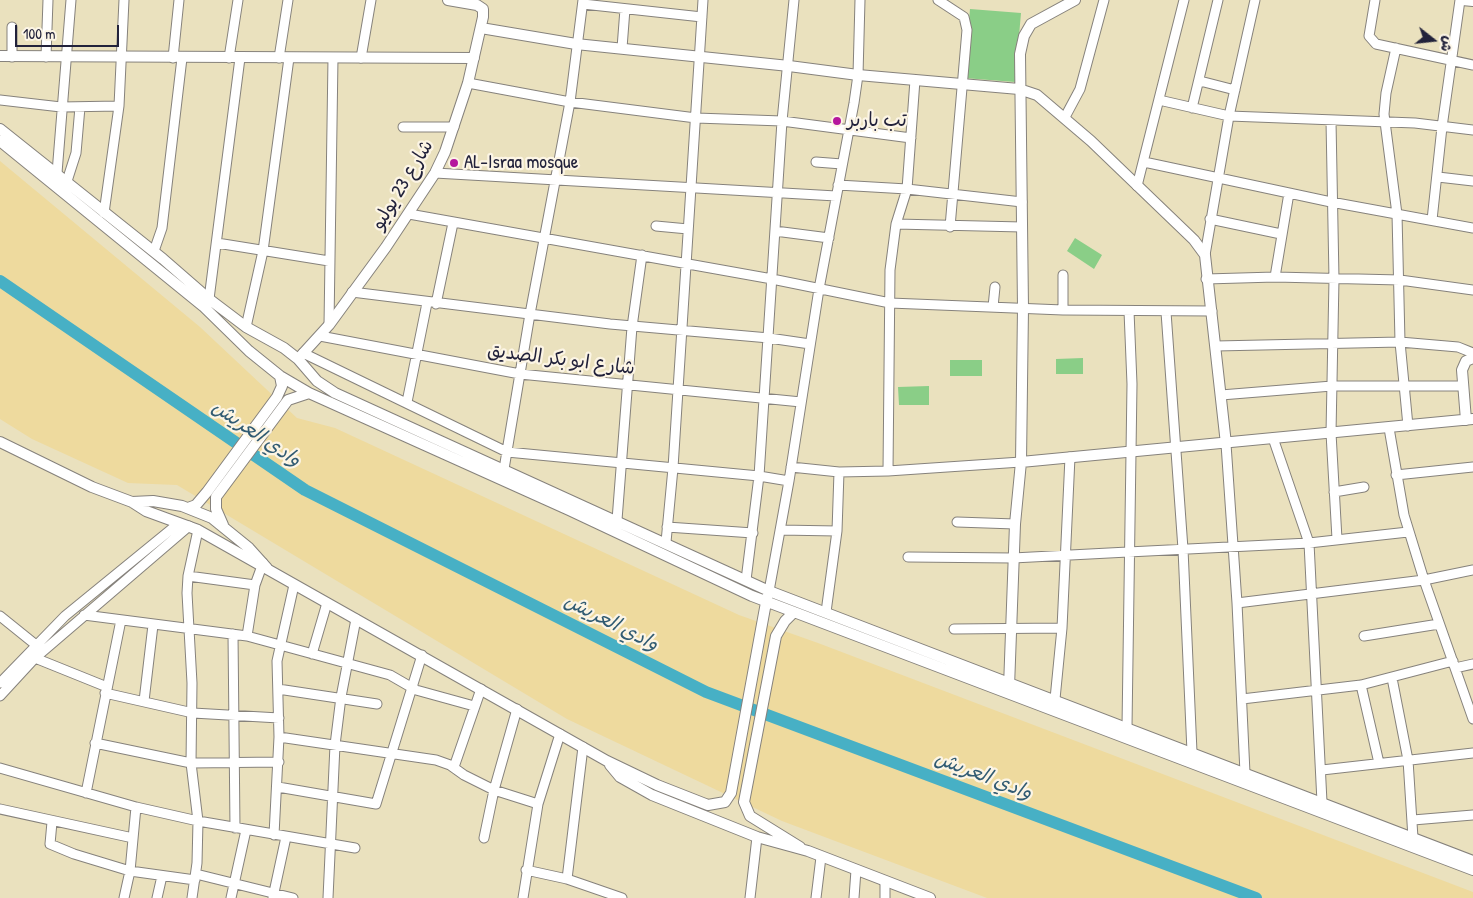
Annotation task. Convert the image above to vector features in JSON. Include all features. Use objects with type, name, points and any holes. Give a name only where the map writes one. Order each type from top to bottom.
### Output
[{"type":"street","points":[[46,58],[48,0]]},
{"type":"street","points":[[57,174],[71,0]]},
{"type":"street","points":[[104,213],[119,106],[123,58],[124,0]]},
{"type":"street","points":[[154,251],[162,228],[178,58],[179,0]]},
{"type":"street","points":[[229,58],[238,0]]},
{"type":"street","points":[[230,333],[242,324],[263,252],[284,58],[288,0]]},
{"type":"street","points":[[361,58],[371,0]]},
{"type":"street","name":"شارع 23 يوليو","points":[[300,356],[329,325],[409,214],[434,173],[454,127],[474,58],[481,28],[482,9],[477,5],[448,0]]},
{"type":"street","points":[[666,542],[673,468],[701,56],[703,0]]},
{"type":"street","points":[[746,580],[759,476],[782,121],[789,66],[794,0]]},
{"type":"street","points":[[0,442],[84,483],[132,502],[146,511],[189,526],[422,655],[607,761],[657,786],[708,805],[716,805],[728,800],[734,782],[762,633],[766,601],[789,481],[819,288],[849,130],[858,75],[860,0]]},
{"type":"street","points":[[938,0],[959,13],[966,20],[967,30],[950,227]]},
{"type":"street","points":[[1008,693],[1013,627],[1013,558],[1021,462],[1023,308],[1020,54],[1027,30],[1036,21],[1075,0]]},
{"type":"street","points":[[1066,117],[1080,89],[1104,0]]},
{"type":"street","points":[[1137,186],[1184,0]]},
{"type":"street","points":[[1192,108],[1218,0]]},
{"type":"street","points":[[1245,773],[1237,603],[1226,444],[1212,311],[1206,279],[1205,255],[1229,116],[1254,0]]},
{"type":"street","points":[[1375,0],[1369,36],[1376,44],[1473,65]]},
{"type":"street","points":[[1432,220],[1442,127],[1461,0],[1473,1]]},
{"type":"street","points":[[504,469],[530,314],[570,102],[576,44],[583,2],[625,9],[702,17]]},
{"type":"street","points":[[622,48],[625,9]]},
{"type":"street","points":[[12,27],[12,57]]},
{"type":"street","points":[[481,28],[576,44],[701,56],[858,75],[1020,89],[1037,95],[1066,117],[1194,240],[1205,255]]},
{"type":"street","points":[[1396,48],[1384,100],[1397,214],[1400,342],[1408,426]]},
{"type":"street","points":[[0,56],[46,58],[474,58]]},
{"type":"street","points":[[209,299],[240,58]]},
{"type":"street","points":[[329,325],[333,58]]},
{"type":"street","points":[[888,471],[890,270],[896,224],[907,189],[915,80]]},
{"type":"street","points":[[1200,81],[1235,90]]},
{"type":"street","points":[[468,83],[570,102],[696,118],[782,121],[911,138]]},
{"type":"street","points":[[0,100],[61,107],[119,106]]},
{"type":"street","points":[[1158,100],[1229,116],[1386,122],[1473,130]]},
{"type":"street","points":[[67,181],[76,153],[80,107]]},
{"type":"street","points":[[1331,121],[1331,202],[1334,279],[1331,433],[1337,539]]},
{"type":"street","points":[[403,127],[454,127]]},
{"type":"street","points":[[0,129],[35,162],[280,376],[309,393],[766,601],[1473,870]]},
{"type":"street","points":[[0,141],[67,181],[104,213],[154,251],[209,299],[242,324],[300,356],[406,402],[507,452],[759,476],[789,481]]},
{"type":"street","points":[[816,162],[842,164]]},
{"type":"street","points":[[1144,162],[1331,202],[1473,228]]},
{"type":"street","points":[[434,173],[556,181],[778,191],[836,196]]},
{"type":"street","points":[[1438,177],[1473,181]]},
{"type":"street","points":[[838,185],[907,189],[1022,202]]},
{"type":"street","points":[[1275,277],[1289,193]]},
{"type":"street","points":[[409,214],[772,279],[890,303],[943,307],[1063,310],[1212,311]]},
{"type":"street","points":[[1210,219],[1281,234]]},
{"type":"street","points":[[406,402],[453,223]]},
{"type":"street","points":[[896,224],[950,227],[1022,227]]},
{"type":"street","points":[[656,226],[688,228]]},
{"type":"street","points":[[775,230],[829,238]]},
{"type":"street","points":[[217,243],[263,252],[329,261]]},
{"type":"street","points":[[617,520],[632,327],[642,255]]},
{"type":"street","points":[[155,266],[163,259]]},
{"type":"street","points":[[1063,275],[1063,310]]},
{"type":"street","points":[[1206,279],[1275,277],[1400,280],[1473,290]]},
{"type":"street","points":[[994,307],[995,287]]},
{"type":"street","points":[[352,292],[632,327],[769,338],[810,344]]},
{"type":"street","points":[[1127,727],[1128,552],[1132,384],[1129,311]]},
{"type":"street","points":[[1166,312],[1184,549],[1192,752]]},
{"type":"street","name":"شارع ابو بكر الصديق","points":[[320,336],[520,374],[801,402]]},
{"type":"street","points":[[1216,346],[1400,342],[1458,347],[1473,353]]},
{"type":"street","points":[[300,356],[317,381],[330,390],[666,542],[769,591],[1473,860]]},
{"type":"street","points":[[791,467],[839,472],[888,471],[1021,462],[1470,420],[1462,386],[1463,366],[1466,361],[1473,358]]},
{"type":"street","points":[[188,508],[211,495],[280,402],[282,386],[280,376]]},
{"type":"street","points":[[1221,395],[1332,386],[1462,386]]},
{"type":"street","points":[[280,402],[309,393]]},
{"type":"street","points":[[1389,428],[1396,475],[1408,532],[1473,719]]},
{"type":"street","points":[[1272,438],[1309,543],[1318,690],[1322,802]]},
{"type":"street","points":[[1055,699],[1067,555],[1070,457]]},
{"type":"street","points":[[1396,475],[1473,467]]},
{"type":"street","points":[[826,612],[837,531],[839,472]]},
{"type":"street","points":[[1334,492],[1364,487]]},
{"type":"street","points":[[211,495],[223,525]]},
{"type":"street","points":[[132,502],[153,501],[188,508],[223,525],[263,566]]},
{"type":"street","points":[[957,522],[1015,524]]},
{"type":"street","points":[[189,526],[188,630],[193,713],[191,763],[198,821],[192,898]]},
{"type":"street","points":[[0,696],[34,658],[189,526]]},
{"type":"street","points":[[0,683],[65,616],[189,526]]},
{"type":"street","points":[[667,527],[753,533]]},
{"type":"street","points":[[780,530],[837,531]]},
{"type":"street","points":[[908,557],[1013,558],[1309,543],[1408,532]]},
{"type":"street","points":[[247,636],[254,585],[263,566]]},
{"type":"street","points":[[1237,603],[1313,592],[1424,580],[1473,570]]},
{"type":"street","points":[[188,576],[254,585]]},
{"type":"street","points":[[274,834],[278,787],[279,737],[277,662],[294,585]]},
{"type":"street","points":[[312,654],[326,603]]},
{"type":"street","points":[[794,612],[785,621],[776,636],[744,802],[750,816],[808,852]]},
{"type":"street","points":[[84,614],[188,630],[247,636],[348,662],[396,677],[410,687],[474,706]]},
{"type":"street","points":[[0,616],[36,645]]},
{"type":"street","points":[[65,616],[74,623]]},
{"type":"street","points":[[328,898],[329,843],[335,745],[340,697],[356,619]]},
{"type":"street","points":[[86,793],[121,620]]},
{"type":"street","points":[[1364,636],[1439,624]]},
{"type":"street","points":[[144,702],[153,625]]},
{"type":"street","points":[[954,629],[1062,628]]},
{"type":"street","points":[[233,634],[236,763],[235,828]]},
{"type":"street","points":[[278,787],[376,804],[410,687],[422,655]]},
{"type":"street","points":[[34,658],[106,690],[144,702],[193,713],[279,718]]},
{"type":"street","points":[[1242,699],[1361,685],[1454,664],[1473,664]]},
{"type":"street","points":[[1392,678],[1408,760],[1414,838]]},
{"type":"street","points":[[1361,685],[1379,763]]},
{"type":"street","points":[[454,767],[481,689]]},
{"type":"street","points":[[278,690],[340,697],[378,704]]},
{"type":"street","points":[[484,838],[494,790],[517,709]]},
{"type":"street","points":[[523,898],[538,804],[560,734]]},
{"type":"street","points":[[279,737],[436,760],[454,767],[464,776],[494,790],[538,804]]},
{"type":"street","points":[[95,742],[191,763],[278,762]]},
{"type":"street","points":[[568,879],[583,747]]},
{"type":"street","points":[[1322,770],[1473,753]]},
{"type":"street","points":[[607,761],[620,777],[632,785],[757,837],[808,852],[930,898]]},
{"type":"street","points":[[0,768],[136,807],[198,821],[355,848]]},
{"type":"street","points":[[124,898],[130,871],[136,807]]},
{"type":"street","points":[[0,809],[52,822],[133,838]]},
{"type":"street","points":[[1413,820],[1473,815]]},
{"type":"street","points":[[52,822],[50,844],[130,871],[162,876],[195,877],[294,898]]},
{"type":"street","points":[[231,898],[246,830]]},
{"type":"street","points":[[273,895],[286,837]]},
{"type":"street","points":[[750,898],[757,837]]},
{"type":"street","points":[[816,898],[821,857]]},
{"type":"street","points":[[526,870],[568,879],[622,898]]},
{"type":"street","points":[[854,898],[856,870]]},
{"type":"street","points":[[157,898],[162,876]]},
{"type":"street","points":[[885,881],[885,898]]},
{"type":"green space","points":[[970,9],[1021,13],[1015,82],[964,78]]},
{"type":"green space","points":[[1075,238],[1102,255],[1094,269],[1067,251]]},
{"type":"green space","points":[[1083,358],[1083,374],[1056,374],[1056,359]]},
{"type":"green space","points":[[950,360],[982,360],[982,376],[950,376]]},
{"type":"green space","points":[[929,386],[929,405],[899,405],[898,387]]},
{"type":"sand","points":[[0,161],[200,327],[297,418],[335,428],[739,615],[818,643],[1473,892],[1473,898],[987,898],[782,821],[567,719],[177,485],[128,483],[32,439],[0,419]]},
{"type":"waterway","name":"وادي العريش","points":[[0,281],[305,490],[706,692],[1256,898]]},
{"type":"place","name":"تب باربر","points":[[837,121]]},
{"type":"place","name":"AL-Israa mosque","points":[[454,163]]}]
